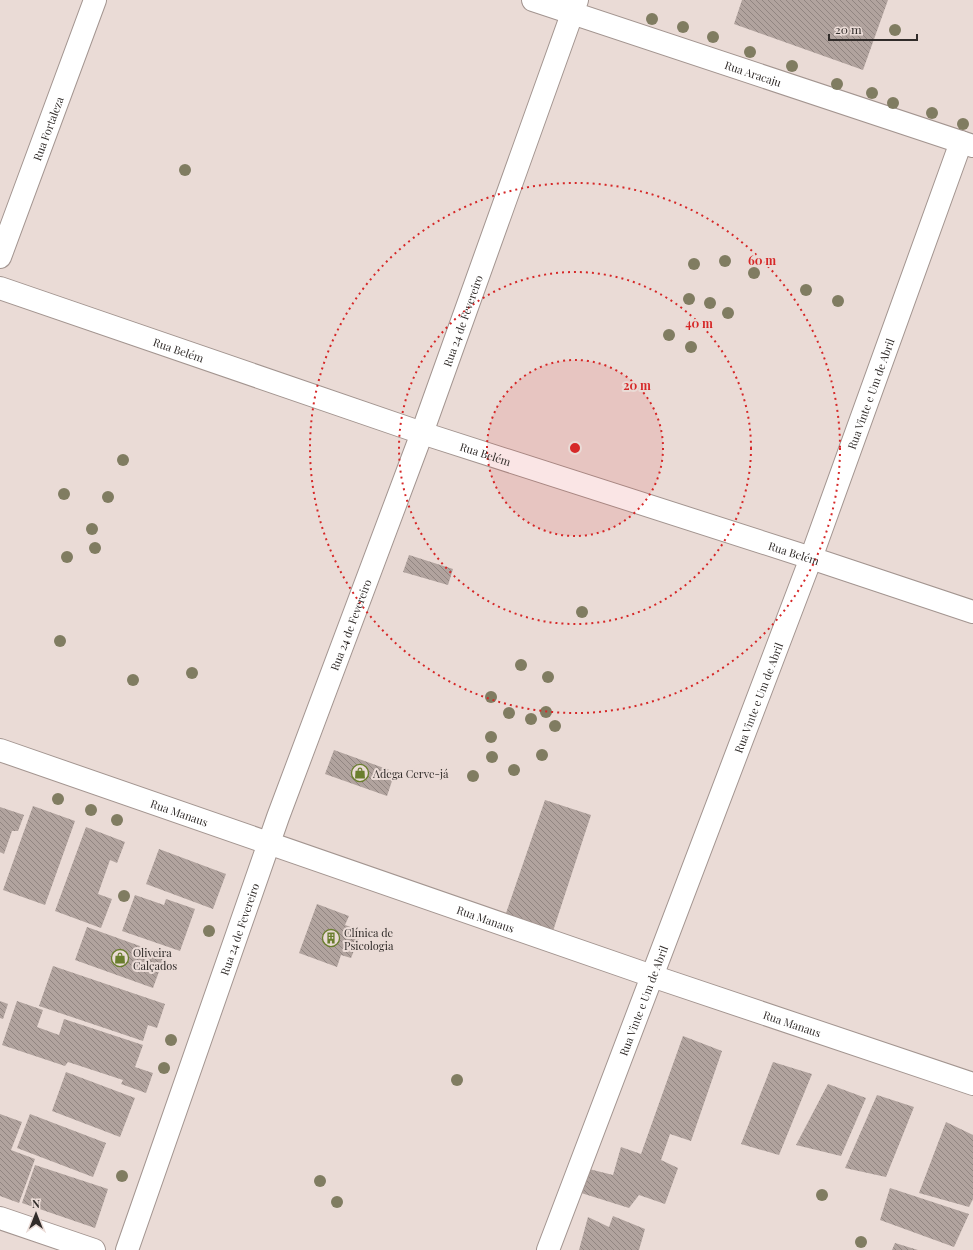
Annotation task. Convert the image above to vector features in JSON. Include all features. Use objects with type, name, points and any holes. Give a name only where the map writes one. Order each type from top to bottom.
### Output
[{"type":"street","name":"Rua Fortaleza","points":[[0,257],[95,0]]},
{"type":"street","name":"Rua Aracaju","points":[[533,0],[575,7],[967,144]]},
{"type":"street","name":"Rua 24 de Fevereiro","points":[[127,1250],[268,843],[422,433],[575,7]]},
{"type":"street","name":"Rua Vinte e Um de Abril","points":[[548,1250],[967,144]]},
{"type":"street","name":"Rua Belém","points":[[0,288],[422,433],[811,558],[973,612]]},
{"type":"street","name":"Rua Manaus","points":[[0,750],[652,976],[973,1084]]},
{"type":"street","points":[[0,1218],[94,1250]]},
{"type":"building","points":[[742,0],[888,0],[863,70],[734,24]]},
{"type":"building","points":[[409,555],[453,569],[448,585],[403,572]]},
{"type":"building","name":"Adega Cerve-já","points":[[334,750],[395,772],[387,796],[325,774]]},
{"type":"building","points":[[545,800],[591,815],[553,931],[505,916]]},
{"type":"building","points":[[33,806],[75,821],[45,905],[3,890]]},
{"type":"building","points":[[0,807],[24,815],[18,831],[12,831],[4,854],[0,852]]},
{"type":"building","points":[[86,827],[125,842],[117,863],[110,860],[98,894],[112,899],[101,928],[55,911]]},
{"type":"building","points":[[159,849],[226,874],[213,909],[146,884]]},
{"type":"building","points":[[135,895],[164,905],[166,899],[195,909],[180,951],[122,931]]},
{"type":"building","name":"Clínica de Psicologia","points":[[317,904],[349,916],[345,925],[362,931],[351,958],[341,955],[337,967],[299,953]]},
{"type":"building","name":"Oliveira Calçados","points":[[87,927],[165,955],[153,988],[75,960]]},
{"type":"building","points":[[53,966],[165,1004],[157,1028],[148,1025],[143,1041],[39,1006]]},
{"type":"building","points":[[0,1001],[8,1004],[3,1019],[0,1018]]},
{"type":"building","points":[[17,1001],[43,1010],[37,1027],[59,1035],[64,1019],[143,1045],[135,1067],[153,1073],[146,1093],[121,1084],[123,1080],[68,1062],[65,1066],[2,1045]]},
{"type":"building","points":[[683,1036],[722,1051],[691,1141],[670,1134],[661,1160],[678,1168],[665,1204],[639,1195],[629,1208],[578,1192],[589,1169],[613,1175],[621,1147],[641,1154]]},
{"type":"building","points":[[773,1062],[812,1074],[779,1155],[741,1144]]},
{"type":"building","points":[[66,1072],[135,1098],[120,1137],[52,1111]]},
{"type":"building","points":[[828,1084],[866,1098],[841,1156],[796,1145]]},
{"type":"building","points":[[877,1095],[914,1107],[886,1177],[845,1168]]},
{"type":"building","points":[[0,1114],[22,1122],[11,1150],[35,1159],[19,1203],[0,1196]]},
{"type":"building","points":[[30,1114],[106,1143],[93,1177],[17,1148]]},
{"type":"building","points":[[946,1122],[973,1135],[973,1199],[969,1207],[919,1193]]},
{"type":"building","points":[[35,1165],[108,1189],[95,1228],[22,1203]]},
{"type":"building","points":[[890,1188],[969,1214],[954,1247],[880,1220]]},
{"type":"building","points":[[613,1216],[645,1229],[639,1250],[579,1250],[588,1217],[609,1227]]},
{"type":"building","points":[[895,1243],[918,1250],[892,1250]]},
{"type":"place","name":"Adega Cerve-já","points":[[360,773]]},
{"type":"place","name":"Clínica de Psicologia","points":[[331,938]]},
{"type":"place","name":"Oliveira Calçados","points":[[120,958]]}]
